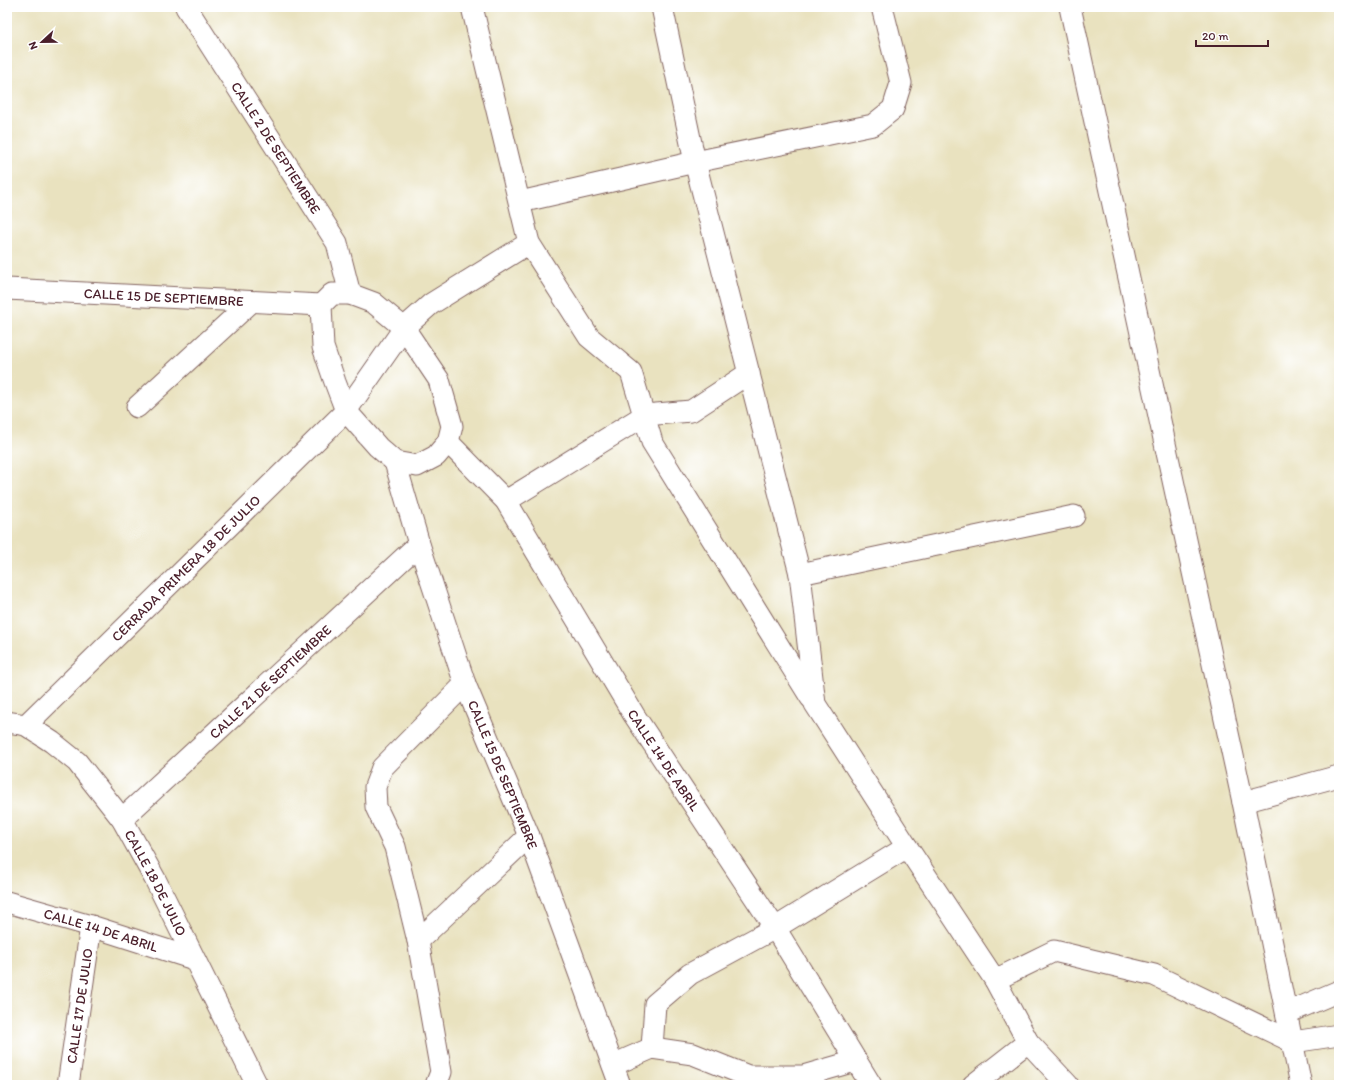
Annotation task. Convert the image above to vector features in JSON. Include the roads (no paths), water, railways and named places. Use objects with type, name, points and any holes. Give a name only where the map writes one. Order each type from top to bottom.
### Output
[{"type":"street","name":"CALLE 2 DE SEPTIEMBRE","points":[[186,7],[338,243],[350,294]]},
{"type":"street","points":[[472,7],[529,243],[589,337],[630,372],[645,414],[652,442],[815,704],[907,848],[995,980],[1028,1042],[1068,1085]]},
{"type":"street","points":[[662,7],[695,162],[800,574],[815,704]]},
{"type":"street","points":[[520,202],[695,162],[873,125],[894,109],[901,83],[882,7]]},
{"type":"street","points":[[1070,7],[1243,802],[1301,1085]]},
{"type":"street","name":"CERRADA PRIMERA 18 DE JULIO","points":[[17,723],[346,410],[404,328],[431,304],[529,243]]},
{"type":"street","name":"CALLE 15 DE SEPTIEMBRE","points":[[7,290],[321,305]]},
{"type":"street","points":[[332,294],[350,294],[374,303],[404,328],[440,380],[452,426],[448,442],[436,456],[417,466],[395,462],[378,447],[346,410],[323,347],[321,305],[332,294]]},
{"type":"street","points":[[137,406],[251,302]]},
{"type":"street","points":[[506,501],[645,414],[691,411],[750,373]]},
{"type":"street","name":"CALLE 14 DE ABRIL","points":[[448,442],[506,501],[634,715],[775,928],[871,1085]]},
{"type":"street","name":"CALLE 15 DE SEPTIEMBRE","points":[[395,462],[419,544],[465,684],[529,836],[620,1085]]},
{"type":"street","points":[[800,574],[1074,516]]},
{"type":"street","name":"CALLE 21 DE SEPTIEMBRE","points":[[122,819],[419,544]]},
{"type":"street","points":[[436,1085],[441,1072],[418,941],[395,847],[376,807],[375,787],[382,768],[465,684]]},
{"type":"street","name":"CALLE 18 DE JULIO","points":[[17,723],[52,742],[77,762],[122,819],[155,879],[257,1085]]},
{"type":"street","points":[[1243,802],[1339,776]]},
{"type":"street","points":[[418,941],[529,836]]},
{"type":"street","points":[[652,1048],[655,1004],[690,974],[775,928],[907,848]]},
{"type":"street","name":"CALLE 14 DE ABRIL","points":[[7,902],[91,926],[194,959]]},
{"type":"street","name":"CALLE 17 DE JULIO","points":[[68,1085],[91,926]]},
{"type":"street","points":[[995,980],[1054,951],[1154,976],[1293,1042],[1339,1035]]},
{"type":"street","points":[[1287,1013],[1339,991]]},
{"type":"street","points":[[973,1085],[1028,1042]]},
{"type":"street","points":[[613,1065],[652,1048],[693,1054],[748,1076],[804,1076],[855,1061]]}]
